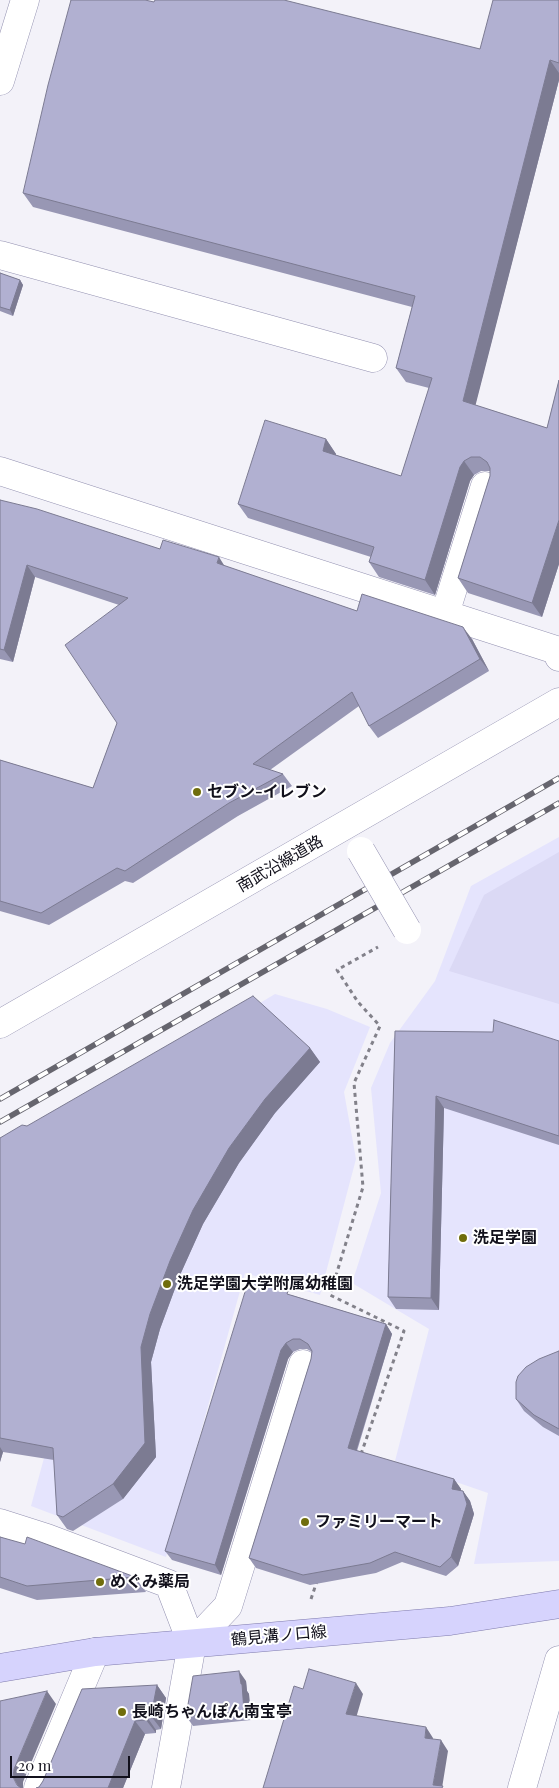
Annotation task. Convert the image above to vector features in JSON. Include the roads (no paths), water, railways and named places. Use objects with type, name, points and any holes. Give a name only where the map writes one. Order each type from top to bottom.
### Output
[{"type":"main road","name":"鶴見溝ノ口線","points":[[0,1668],[95,1652],[450,1621],[559,1604]]},
{"type":"street","points":[[0,81],[25,0]]},
{"type":"street","points":[[0,255],[373,358]]},
{"type":"street","points":[[0,472],[556,650],[559,657]]},
{"type":"street","points":[[445,614],[484,486]]},
{"type":"street","name":"南武沿線道路","points":[[0,1024],[559,702]]},
{"type":"street","points":[[361,850],[407,930]]},
{"type":"street","points":[[192,1644],[228,1606],[304,1364]]},
{"type":"street","points":[[0,1523],[46,1538],[169,1584],[192,1644],[166,1788]]},
{"type":"street","points":[[38,1788],[95,1652]]},
{"type":"street","points":[[522,1788],[559,1660]]},
{"type":"railway","points":[[0,1099],[559,778]]},
{"type":"railway","points":[[0,1122],[559,803]]},
{"type":"place","name":"セブン-イレブン","points":[[197,792]]},
{"type":"place","name":"洗足学園","points":[[463,1238]]},
{"type":"place","name":"洗足学園大学附属幼稚園","points":[[167,1284]]},
{"type":"place","name":"ファミリーマート","points":[[305,1522]]},
{"type":"place","name":"めぐみ薬局","points":[[100,1582]]},
{"type":"place","name":"長崎ちゃんぽん南宝亭","points":[[122,1712]]}]
